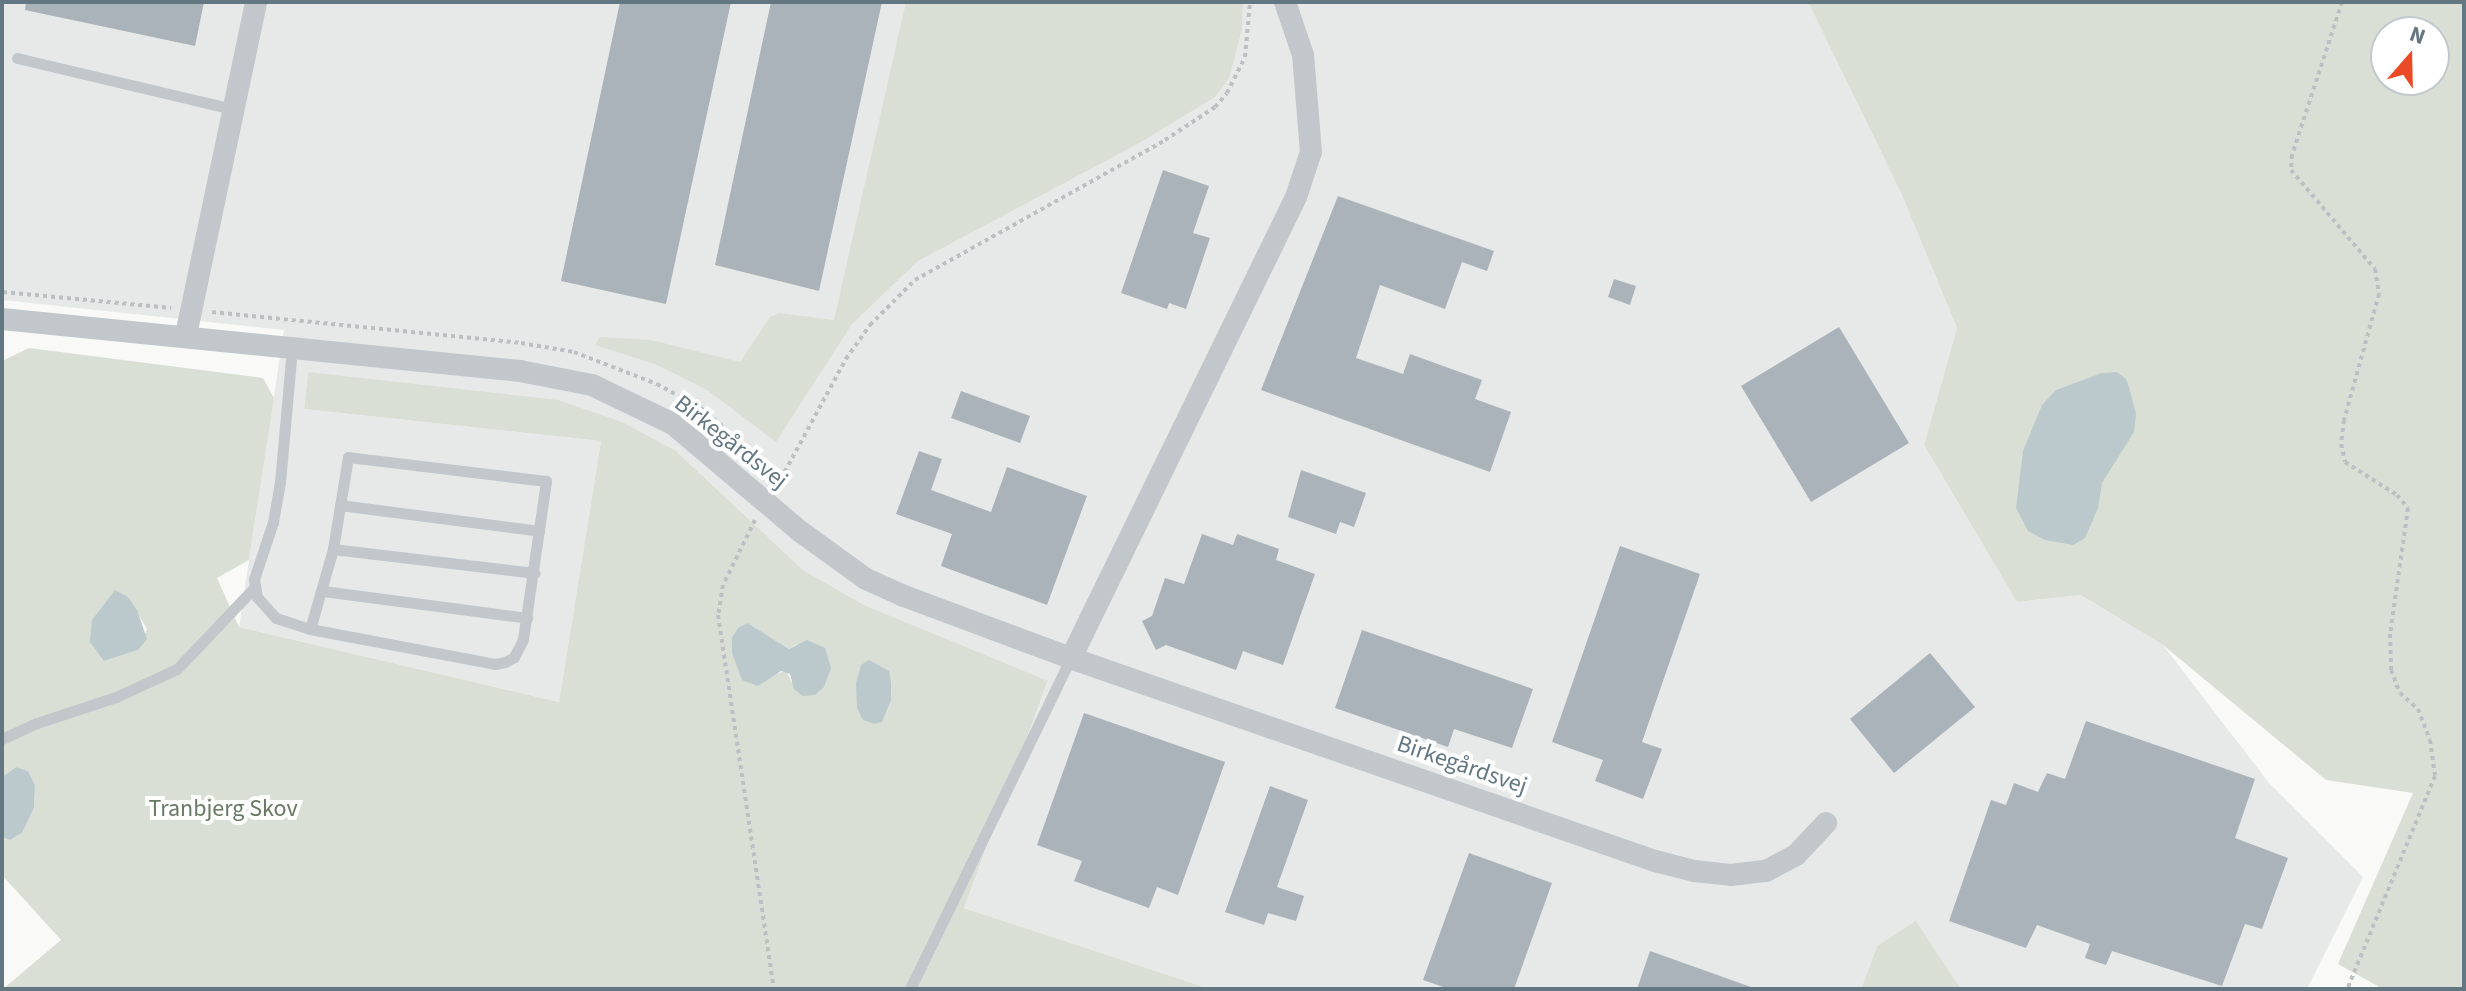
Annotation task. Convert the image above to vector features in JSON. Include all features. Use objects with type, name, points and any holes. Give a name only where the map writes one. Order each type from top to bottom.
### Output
[{"type":"street","points":[[186,335],[256,2]]},
{"type":"street","points":[[1071,658],[1296,197],[1311,152],[1303,55],[1285,2]]},
{"type":"street","name":"Birkegårdsvej","points":[[2,319],[186,335],[520,371],[592,385],[673,424],[763,510],[801,532],[866,579],[1071,658],[1655,861],[1694,871],[1731,875],[1766,871],[1796,855],[1826,823]]},
{"type":"lane","points":[[17,58],[232,109]]},
{"type":"lane","points":[[2,739],[63,713],[116,697],[177,669],[254,588],[280,482],[292,348]]},
{"type":"lane","points":[[254,588],[257,597],[276,618],[310,629],[495,664],[514,657],[523,639],[546,481],[348,457],[333,549],[310,629]]},
{"type":"lane","points":[[340,505],[539,531]]},
{"type":"lane","points":[[333,549],[535,573]]},
{"type":"lane","points":[[323,591],[527,618]]},
{"type":"lane","points":[[910,989],[1071,658]]},
{"type":"path","points":[[774,989],[718,615],[723,585],[846,359],[893,299],[915,280],[952,257],[1165,140],[1215,107],[1227,93],[1245,57],[1250,2]]},
{"type":"path","points":[[2342,2],[2292,155],[2291,170],[2375,269],[2379,294],[2344,420],[2341,444],[2345,462],[2397,495],[2408,508],[2390,634],[2391,670],[2400,693],[2418,709],[2430,740],[2435,776],[2347,989]]},
{"type":"path","points":[[2,291],[2,298]]},
{"type":"path","points":[[763,510],[768,527]]},
{"type":"shaded area","points":[[2,2],[1808,2],[1901,193],[1957,328],[1924,445],[2017,602],[2081,595],[2163,645],[2269,783],[2363,877],[2307,989],[1961,989],[1916,922],[1877,946],[1861,989],[1210,989],[964,908],[1048,682],[864,605],[803,570],[676,451],[308,372],[304,409],[601,441],[559,702],[239,627],[284,330],[2,300]]},
{"type":"shaded area","points":[[2117,372],[2126,379],[2129,387],[2136,414],[2134,432],[2102,483],[2098,508],[2085,538],[2073,545],[2045,540],[2028,531],[2016,508],[2023,451],[2042,405],[2056,390],[2102,373]]},
{"type":"shaded area","points":[[115,590],[128,597],[137,610],[147,639],[138,650],[104,661],[90,642],[92,620]]},
{"type":"shaded area","points":[[748,623],[789,649],[807,640],[825,648],[831,668],[824,687],[815,695],[803,696],[794,689],[790,674],[781,671],[758,686],[742,680],[732,653],[732,638],[738,628]]},
{"type":"shaded area","points":[[869,660],[889,671],[891,683],[891,700],[882,722],[875,724],[863,720],[857,708],[856,683],[861,665]]},
{"type":"shaded area","points":[[16,767],[28,771],[35,785],[34,808],[22,833],[10,840],[2,837],[2,777]]},
{"type":"green space","points":[[906,2],[1243,2],[1242,29],[1229,78],[1215,97],[1141,142],[918,261],[852,324],[776,442],[707,390],[657,365],[595,345],[600,337],[651,340],[740,362],[770,317],[779,313],[834,320]]},
{"type":"green space","points":[[1808,2],[2464,2],[2464,989],[2383,989],[2338,964],[2413,793],[2326,780],[2163,645],[2081,595],[2017,602],[1924,445],[1957,328],[1901,193]]},
{"type":"green space","name":"Tranbjerg Skov","points":[[29,348],[263,378],[274,398],[249,560],[217,578],[239,627],[559,702],[601,441],[304,409],[308,372],[558,400],[622,422],[676,451],[803,570],[864,605],[1048,681],[964,908],[1210,989],[3,989],[61,940],[2,875],[2,837],[10,840],[22,833],[34,808],[35,785],[28,771],[16,767],[2,777],[2,361]],"holes":[[[128,597],[147,629],[138,650],[104,661]],[[748,623],[789,649],[797,644],[792,682],[786,671],[772,675]]]},
{"type":"green space","points":[[1916,921],[1961,989],[1861,989],[1877,946]]},
{"type":"building","points":[[26,2],[204,2],[195,46],[25,10]]},
{"type":"building","points":[[620,2],[731,2],[666,304],[561,281]]},
{"type":"building","points":[[771,2],[882,2],[819,291],[715,265]]},
{"type":"building","points":[[1163,170],[1209,186],[1193,233],[1210,238],[1186,309],[1169,303],[1167,309],[1121,293]]},
{"type":"building","points":[[1338,196],[1494,251],[1487,271],[1462,262],[1445,309],[1380,285],[1356,358],[1403,374],[1410,354],[1482,380],[1475,399],[1511,412],[1490,472],[1261,390]]},
{"type":"building","points":[[1614,279],[1636,286],[1630,305],[1608,297]]},
{"type":"building","points":[[1839,327],[1909,443],[1811,502],[1741,386]]},
{"type":"building","points":[[961,391],[1030,416],[1020,443],[951,418]]},
{"type":"building","points":[[919,451],[942,459],[931,490],[991,512],[1007,467],[1087,496],[1047,605],[941,566],[952,534],[896,514]]},
{"type":"building","points":[[1301,470],[1366,493],[1354,527],[1340,522],[1336,534],[1288,517]]},
{"type":"building","points":[[1202,534],[1233,545],[1237,534],[1279,549],[1276,560],[1315,574],[1283,665],[1243,651],[1236,670],[1166,645],[1156,650],[1142,621],[1152,616],[1165,578],[1184,584]]},
{"type":"building","points":[[1620,546],[1700,574],[1642,742],[1662,749],[1643,799],[1595,781],[1603,760],[1552,742]]},
{"type":"building","points":[[1362,630],[1533,689],[1512,748],[1454,729],[1448,747],[1335,708]]},
{"type":"building","points":[[1930,653],[1975,707],[1894,773],[1850,719]]},
{"type":"building","points":[[1084,713],[1225,762],[1178,895],[1157,887],[1149,908],[1074,881],[1082,861],[1037,845]]},
{"type":"building","points":[[2086,721],[2255,779],[2235,838],[2288,858],[2262,929],[2245,924],[2222,986],[2112,951],[2106,965],[2085,958],[2090,944],[2037,925],[2026,948],[1949,921],[1991,800],[2006,805],[2014,783],[2038,792],[2047,773],[2065,779]]},
{"type":"building","points":[[1270,786],[1308,800],[1277,887],[1304,896],[1296,921],[1268,913],[1264,925],[1225,912]]},
{"type":"building","points":[[1469,853],[1552,883],[1514,989],[1449,989],[1423,980]]},
{"type":"building","points":[[1650,951],[1751,987],[1751,989],[1637,989]]}]
